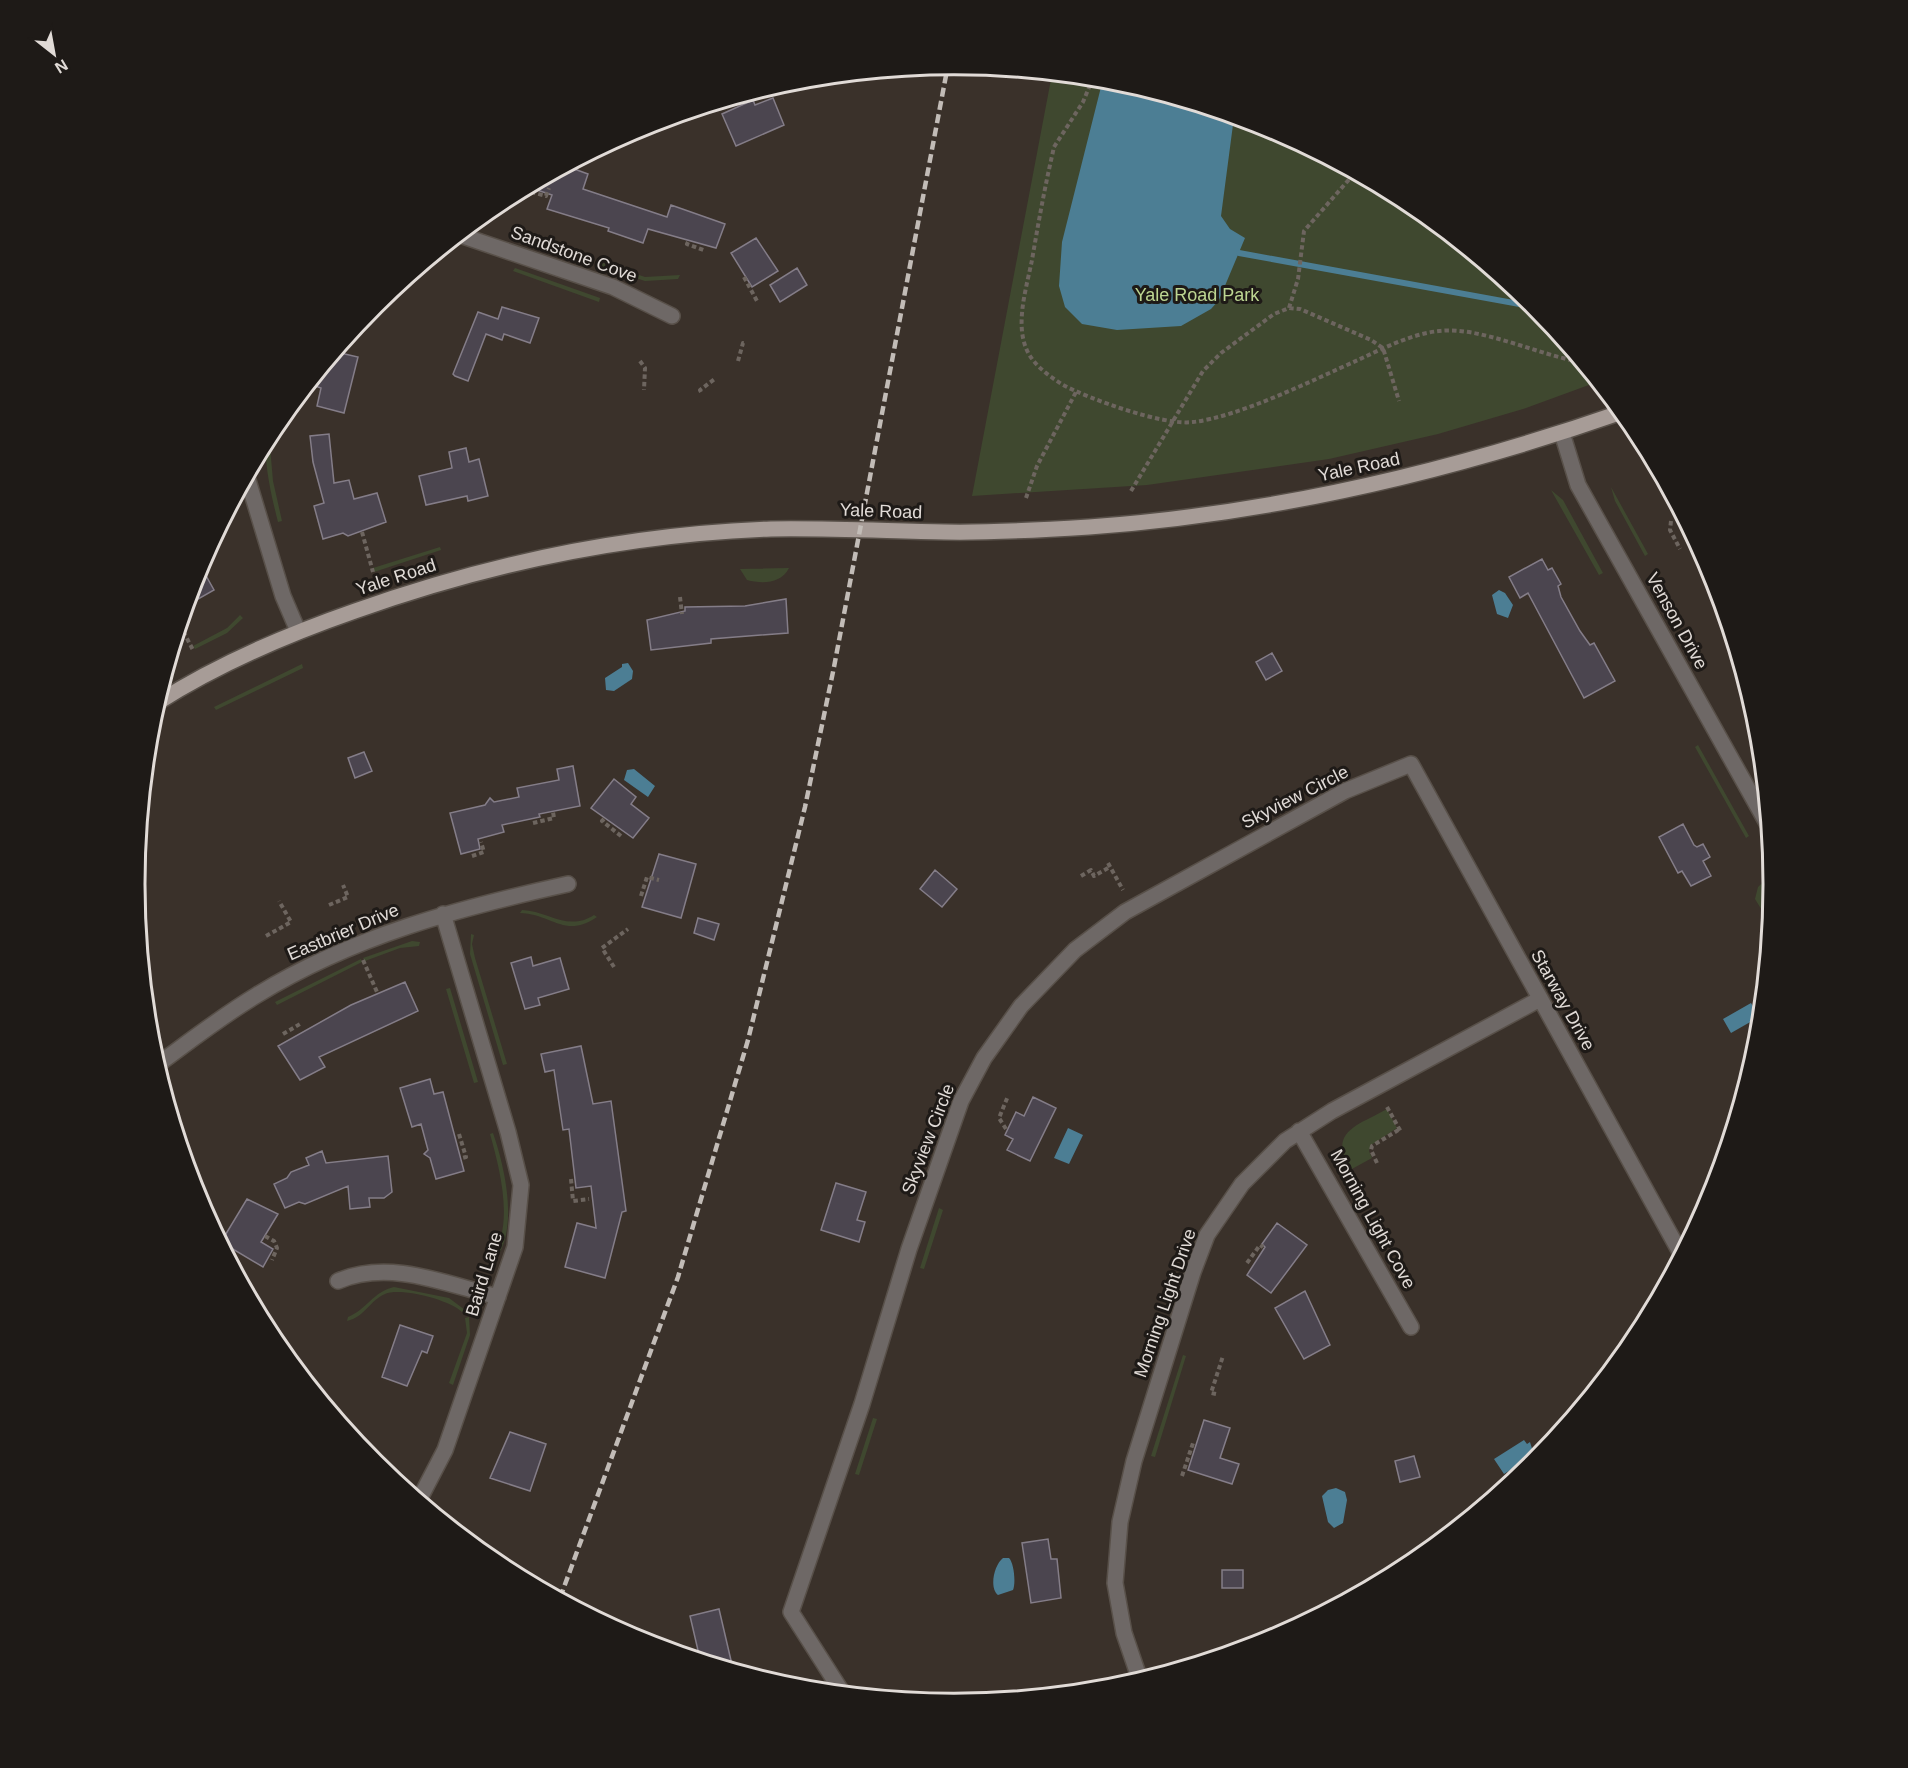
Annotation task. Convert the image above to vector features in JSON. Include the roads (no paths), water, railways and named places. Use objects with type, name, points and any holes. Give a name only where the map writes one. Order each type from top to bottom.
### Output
[{"type":"main road","name":"Yale Road","points":[[168,696],[191,681],[298,631],[417,589],[531,558],[641,539],[769,529],[1007,532],[1179,518],[1339,492],[1454,465],[1613,415]]},
{"type":"street","name":"Sandstone Cove","points":[[468,238],[613,286],[672,316]]},
{"type":"street","name":"Venson Drive","points":[[1562,433],[1578,485],[1759,808]]},
{"type":"street","points":[[250,485],[283,596],[298,631]]},
{"type":"street","name":"Starway Drive","points":[[1412,764],[1677,1247]]},
{"type":"street","name":"Skyview Circle","points":[[837,1684],[791,1612],[862,1404],[928,1193],[961,1101],[984,1058],[1021,1006],[1044,982],[1075,950],[1125,912],[1345,791],[1412,764]]},
{"type":"street","name":"Eastbrier Drive","points":[[165,1059],[224,1015],[288,977],[367,940],[442,914],[568,884]]},
{"type":"street","name":"Baird Lane","points":[[423,1493],[445,1450],[518,1238],[521,1185],[508,1132],[442,914]]},
{"type":"street","name":"Morning Light Drive","points":[[1137,1671],[1124,1633],[1115,1583],[1120,1522],[1134,1461],[1193,1272],[1207,1235],[1229,1200],[1252,1172],[1273,1151],[1299,1131],[1540,999]]},
{"type":"street","name":"Morning Light Cove","points":[[1299,1131],[1411,1327]]},
{"type":"street","points":[[338,1281],[367,1272],[400,1273],[498,1297]]},
{"type":"water","points":[[1100,89],[1163,103],[1233,125],[1221,216],[1230,229],[1245,238],[1219,300],[1211,309],[1181,326],[1117,330],[1082,324],[1065,307],[1059,286],[1062,242]]},
{"type":"water","points":[[1499,590],[1505,593],[1513,605],[1508,618],[1497,614],[1492,595]]},
{"type":"water","points":[[628,663],[633,671],[632,679],[614,691],[606,690],[605,678],[622,667],[622,664]]},
{"type":"water","points":[[634,769],[655,786],[648,797],[624,780],[627,770]]},
{"type":"water","points":[[1751,1003],[1753,1007],[1750,1022],[1731,1033],[1723,1019]]},
{"type":"water","points":[[1068,1128],[1083,1135],[1069,1164],[1054,1158]]},
{"type":"water","points":[[1524,1440],[1527,1444],[1530,1442],[1532,1449],[1504,1474],[1494,1459]]},
{"type":"water","points":[[1336,1488],[1345,1492],[1347,1500],[1343,1523],[1334,1528],[1328,1522],[1322,1496],[1328,1490]]},
{"type":"water","points":[[1003,1558],[1009,1558],[1012,1564],[1014,1587],[1013,1590],[998,1595],[993,1582],[997,1566]]},
{"type":"waterway","points":[[1239,253],[1517,304]]},
{"type":"railway","points":[[562,1592],[678,1277],[748,1040],[805,807],[834,667],[946,75]]},
{"type":"park label","name":"Yale Road Park","points":[[1197,295]]}]
